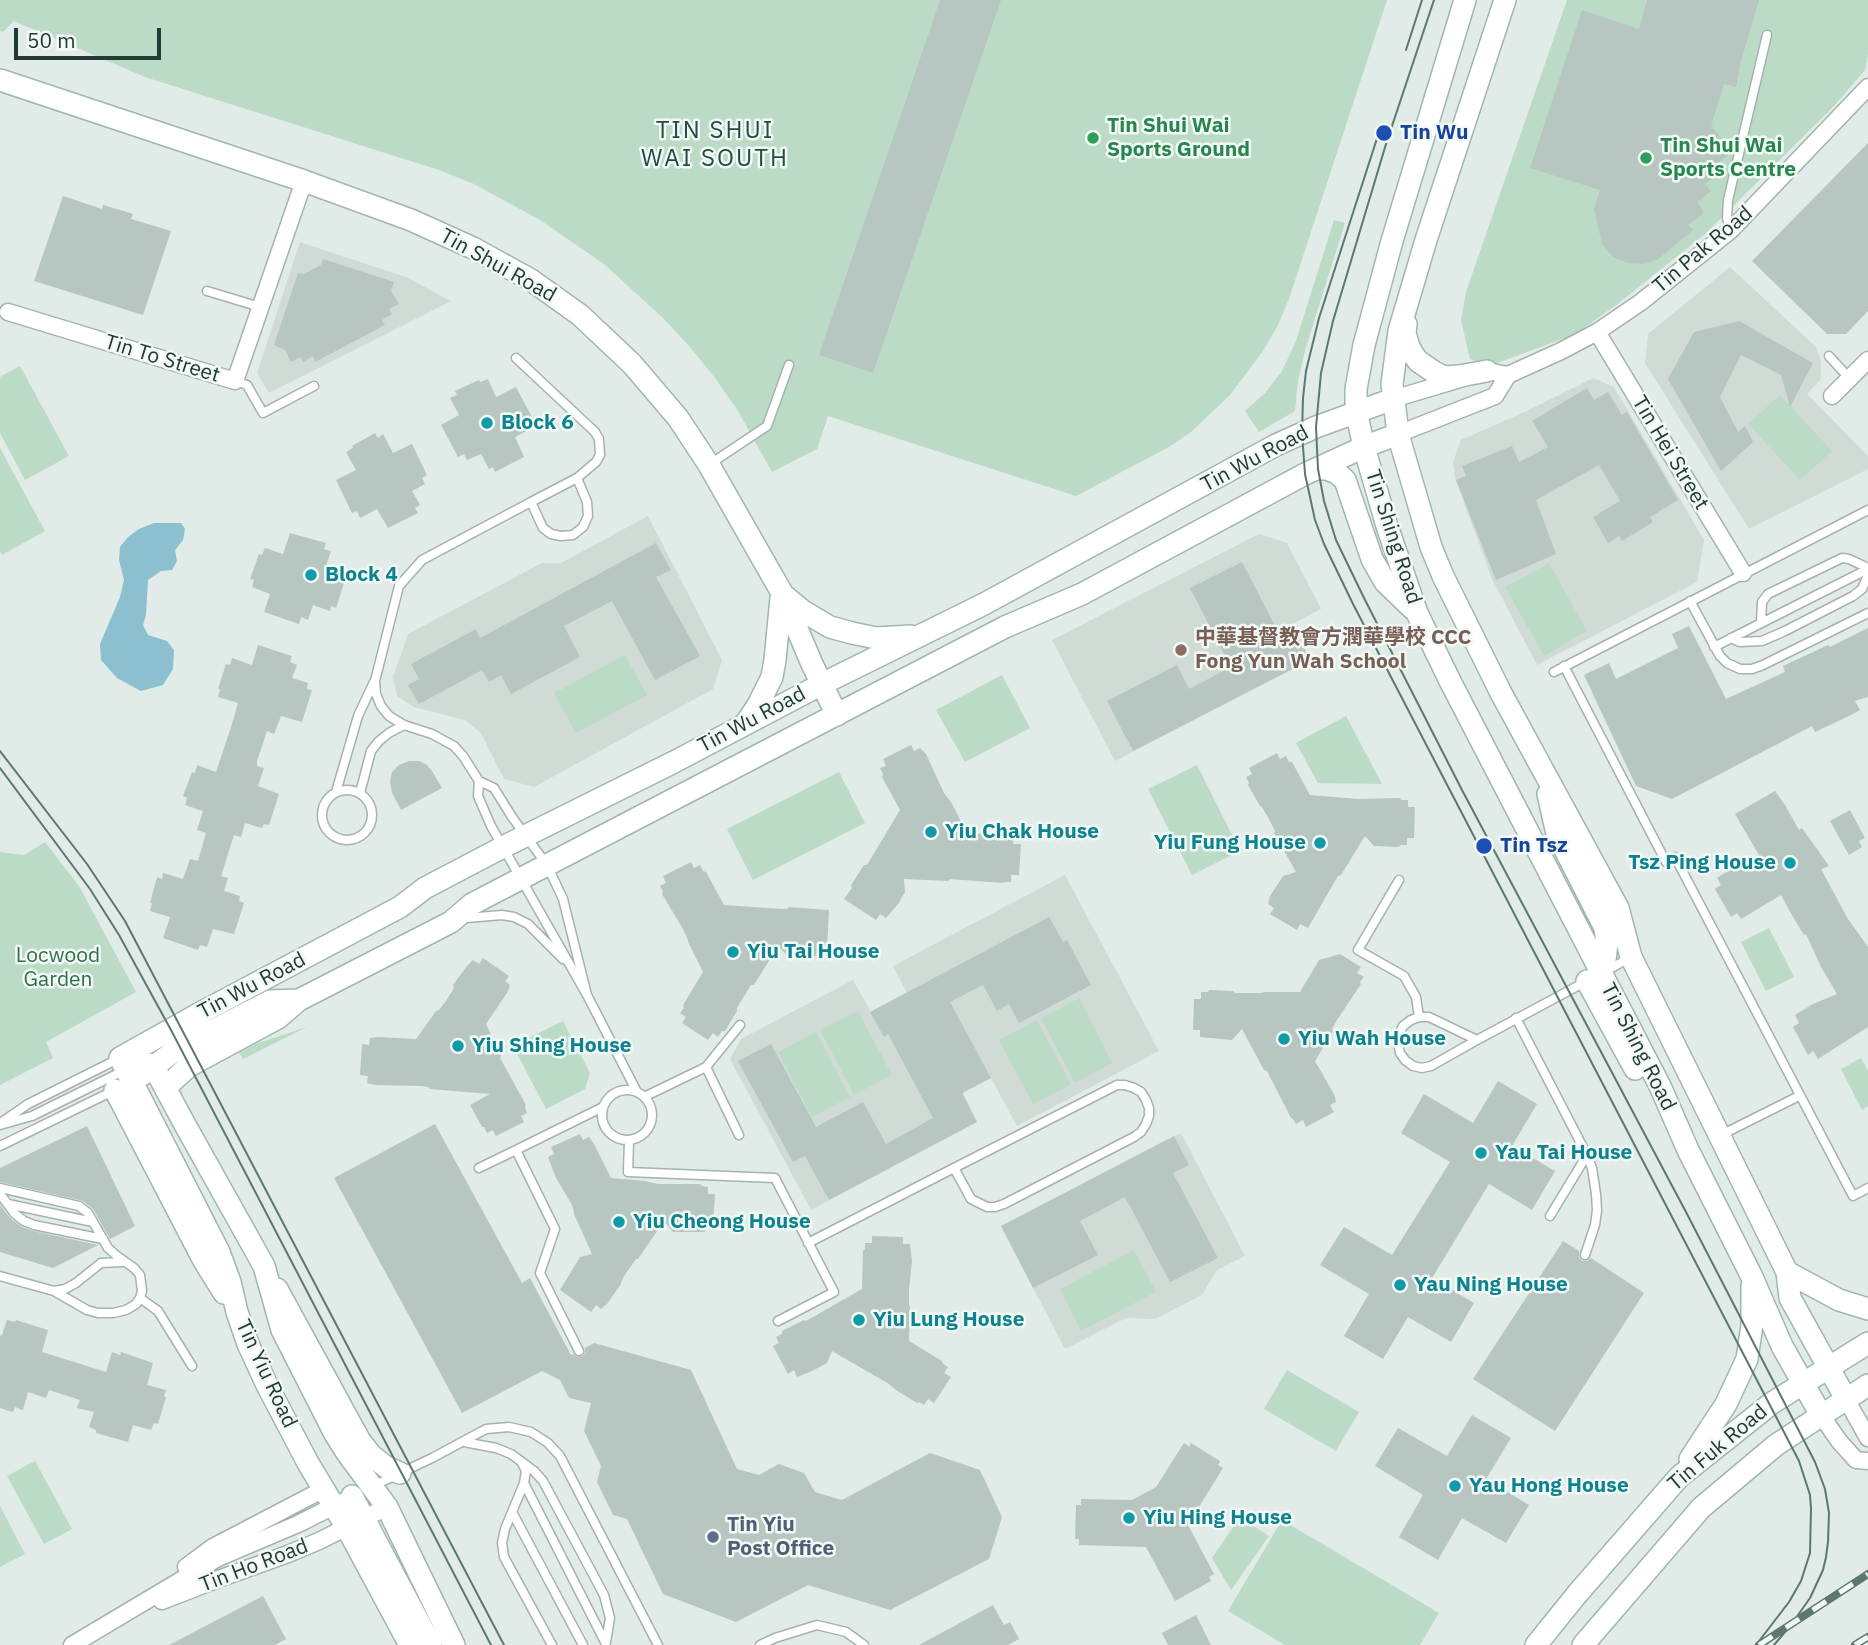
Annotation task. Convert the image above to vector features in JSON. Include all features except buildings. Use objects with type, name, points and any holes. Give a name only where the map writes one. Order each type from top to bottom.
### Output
[{"type":"main road","name":"Tin Shing Road","points":[[1465,0],[1373,309],[1358,370],[1356,411],[1364,447],[1387,526],[1417,613],[1594,977],[1660,1086],[1688,1150],[1752,1277],[1782,1346],[1821,1415]]},
{"type":"main road","name":"Tin Shing Road","points":[[1506,0],[1426,240],[1399,331],[1394,363],[1393,399],[1398,434],[1443,576],[1501,693],[1618,908],[1631,957],[1787,1272],[1790,1298],[1846,1399]]},
{"type":"main road","name":"Tin Shui Road","points":[[0,80],[304,181],[411,220],[473,248],[531,280],[580,315],[632,363],[678,418],[709,465],[782,593],[837,715]]},
{"type":"main road","points":[[1410,294],[1405,333],[1418,361],[1444,377],[1487,371]]},
{"type":"main road","name":"Tin Wu Road","points":[[123,1075],[204,1011],[400,907],[425,888],[984,604],[1276,445],[1356,411],[1393,399]]},
{"type":"main road","name":"Tin Wu Road","points":[[166,1087],[189,1066],[278,1018],[299,1000],[451,922],[472,904],[1005,628],[1082,594],[1273,491],[1364,447],[1398,434]]},
{"type":"main road","points":[[1318,469],[1337,473],[1345,480],[1372,559],[1385,582],[1417,613]]},
{"type":"main road","points":[[782,593],[803,611],[830,627],[876,638],[920,635]]},
{"type":"main road","points":[[745,724],[772,677],[782,593]]},
{"type":"main road","points":[[1542,768],[1557,834],[1605,928],[1605,960],[1594,977]]},
{"type":"main road","points":[[123,1075],[140,1065],[148,1064],[154,1067],[180,1047],[270,1001],[299,1000]]},
{"type":"main road","name":"Tin Yiu Road","points":[[154,1067],[264,1266],[282,1330],[335,1434],[387,1507],[454,1645]]},
{"type":"main road","name":"Tin Yiu Road","points":[[123,1075],[219,1252],[248,1344],[268,1385],[356,1523],[410,1645]]},
{"type":"main road","points":[[264,1266],[295,1318],[360,1441],[371,1455],[386,1467],[400,1472]]},
{"type":"main road","points":[[1787,1272],[1839,1300],[1868,1309]]},
{"type":"main road","points":[[1679,1477],[1726,1404],[1746,1359],[1752,1325],[1752,1277]]},
{"type":"main road","name":"Tin Fuk Road","points":[[1536,1645],[1679,1477],[1772,1403],[1868,1343]]},
{"type":"main road","name":"Tin Fuk Road","points":[[1583,1645],[1701,1508],[1776,1446],[1868,1385]]},
{"type":"main road","points":[[356,1523],[431,1645]]},
{"type":"street","name":"Tin Pak Road","points":[[1398,434],[1496,396],[1508,375],[1597,332],[1641,302],[1731,230],[1868,87]]},
{"type":"street","name":"Tin To Street","points":[[8,312],[235,381],[304,181]]},
{"type":"street","name":"Tin Hei Street","points":[[1597,332],[1743,573]]},
{"type":"street","points":[[1832,396],[1868,360]]},
{"type":"street","points":[[1393,399],[1487,371],[1508,375]]},
{"type":"street","points":[[1846,1399],[1868,1438]]},
{"type":"street","points":[[1821,1415],[1856,1460],[1868,1461]]},
{"type":"street","name":"Tin Ho Road","points":[[72,1645],[218,1558],[298,1524],[337,1497],[373,1486]]},
{"type":"street","name":"Tin Ho Road","points":[[117,1619],[288,1554],[387,1507]]},
{"type":"lane","points":[[1731,230],[1727,218],[1728,200],[1767,35]]},
{"type":"lane","points":[[207,291],[260,307]]},
{"type":"lane","points":[[1829,356],[1850,379]]},
{"type":"lane","points":[[336,792],[362,704],[375,681],[399,586],[422,560],[577,478],[596,462],[600,455],[599,439],[595,432],[516,358]]},
{"type":"lane","points":[[709,465],[767,426],[789,365]]},
{"type":"lane","points":[[235,381],[247,385],[263,413],[314,386]]},
{"type":"lane","points":[[531,502],[543,528],[551,534],[573,535],[583,527],[588,516],[587,502],[577,478]]},
{"type":"lane","points":[[1554,672],[1868,510]]},
{"type":"lane","points":[[1761,622],[1761,609],[1765,598],[1777,590],[1842,558],[1868,568]]},
{"type":"lane","points":[[1714,647],[1868,568]]},
{"type":"lane","points":[[1731,638],[1740,642],[1762,641],[1785,631],[1853,596],[1861,589],[1868,575]]},
{"type":"lane","points":[[1690,601],[1714,647],[1727,663],[1740,669],[1752,669],[1868,613]]},
{"type":"lane","points":[[1564,666],[1666,862],[1675,857],[1853,1196],[1868,1188]]},
{"type":"lane","points":[[375,681],[376,694],[389,716],[454,746],[479,781],[494,788],[547,865],[563,899],[587,995]]},
{"type":"lane","points":[[360,793],[371,751],[389,733],[404,725]]},
{"type":"lane","points":[[479,781],[478,796],[503,847],[641,1095],[650,1104],[652,1120],[649,1128],[637,1139],[620,1140],[607,1131],[601,1115],[607,1100],[621,1091],[629,1090],[641,1095],[706,1067],[740,1025]]},
{"type":"lane","points":[[353,790],[360,793],[370,805],[372,821],[369,828],[356,839],[339,839],[331,835],[321,821],[324,803],[336,792],[353,790]]},
{"type":"lane","points":[[1399,880],[1358,950],[1404,976],[1416,997],[1419,1017]]},
{"type":"lane","points":[[451,922],[483,915],[514,917],[528,924],[572,968]]},
{"type":"lane","points":[[1477,1040],[1429,1017],[1419,1017],[1403,1026],[1398,1044],[1400,1053],[1413,1066],[1431,1066],[1631,957]]},
{"type":"lane","points":[[1516,1018],[1587,1155],[1595,1181],[1597,1210],[1585,1255]]},
{"type":"lane","points":[[706,1067],[739,1136]]},
{"type":"lane","points":[[0,1125],[32,1116],[123,1075]]},
{"type":"lane","points":[[0,1146],[123,1075]]},
{"type":"lane","points":[[808,1243],[954,1168],[1117,1085],[1134,1087],[1141,1092],[1149,1108],[1146,1124],[1134,1137],[995,1207],[987,1207],[971,1199],[954,1168]]},
{"type":"lane","points":[[1721,1136],[1799,1096]]},
{"type":"lane","points":[[479,1168],[603,1107]]},
{"type":"lane","points":[[629,1141],[628,1172],[775,1178],[834,1292],[778,1321]]},
{"type":"lane","points":[[516,1150],[555,1229],[540,1273],[579,1350]]},
{"type":"lane","points":[[1550,1216],[1587,1155]]},
{"type":"lane","points":[[0,1188],[72,1203],[88,1213],[108,1248],[139,1275],[140,1298],[136,1304],[125,1310],[98,1313],[87,1310],[54,1291],[0,1276]]},
{"type":"lane","points":[[0,1194],[24,1221],[103,1239]]},
{"type":"lane","points":[[8,1204],[93,1222]]},
{"type":"lane","points":[[54,1291],[76,1283],[101,1263],[127,1263]]},
{"type":"lane","points":[[140,1298],[158,1311],[192,1367]]},
{"type":"lane","points":[[373,1486],[486,1429],[509,1427],[531,1432],[560,1456],[658,1645]]},
{"type":"lane","points":[[464,1441],[511,1454],[543,1481],[604,1595],[610,1618],[605,1643]]},
{"type":"lane","points":[[521,1462],[526,1471],[524,1483],[505,1529],[502,1543],[504,1557],[552,1645]]},
{"type":"lane","points":[[524,1483],[605,1643]]},
{"type":"lane","points":[[512,1512],[583,1645]]},
{"type":"lane","points":[[760,1645],[817,1625],[846,1632],[864,1645]]},
{"type":"shaded area","points":[[300,242],[406,277],[451,301],[269,393],[257,373]]},
{"type":"shaded area","points":[[1730,267],[1816,347],[1821,361],[1821,379],[1807,394],[1868,456],[1868,469],[1749,529],[1645,363],[1648,334]]},
{"type":"shaded area","points":[[1593,378],[1614,387],[1704,540],[1697,582],[1537,665],[1492,579],[1455,478],[1453,462],[1461,440]]},
{"type":"shaded area","points":[[648,516],[722,660],[713,689],[534,787],[504,779],[481,733],[465,720],[414,707],[397,696],[393,677],[408,634],[542,563],[561,563]]},
{"type":"shaded area","name":"中華基督教會方潤華學校 CCC Fong Yun Wah School","points":[[1259,534],[1287,543],[1321,609],[1292,624],[1310,660],[1115,761],[1052,640]]},
{"type":"shaded area","points":[[1065,875],[1159,1051],[1017,1126],[991,1078],[963,1093],[977,1122],[811,1210],[730,1059],[741,1039],[853,980],[871,1012],[907,993],[893,966]]},
{"type":"shaded area","points":[[1181,1133],[1245,1256],[1217,1270],[1202,1295],[1155,1319],[1126,1318],[1065,1349],[1001,1226]]},
{"type":"green space","points":[[0,0],[1387,0],[1289,299],[1263,351],[1230,395],[1191,432],[1169,447],[1076,496],[828,416],[817,449],[772,472],[738,411],[690,347],[663,318],[604,264],[540,220],[474,184],[439,170],[145,77],[14,21],[3,32],[0,31]]},
{"type":"green space","name":"Tin Shui Wai Sports Centre","points":[[1567,0],[1868,0],[1868,53],[1865,70],[1835,105],[1705,234],[1620,302],[1576,334],[1489,366],[1470,359],[1461,320],[1466,292]]},
{"type":"green space","points":[[1334,220],[1345,223],[1306,347],[1298,381],[1295,411],[1259,432],[1245,411],[1265,393],[1282,371],[1296,341]]},
{"type":"green space","points":[[20,366],[69,456],[25,480],[0,433],[0,377]]},
{"type":"green space","points":[[1780,395],[1832,451],[1800,480],[1748,424]]},
{"type":"green space","points":[[0,448],[45,531],[2,555],[0,551]]},
{"type":"green space","points":[[1549,563],[1587,631],[1544,656],[1505,587]]},
{"type":"green space","points":[[625,655],[647,695],[576,733],[554,693]]},
{"type":"green space","points":[[1002,675],[1030,728],[965,762],[936,710]]},
{"type":"green space","points":[[1346,716],[1382,784],[1318,783],[1296,743]]},
{"type":"green space","points":[[1197,765],[1240,851],[1192,875],[1148,789]]},
{"type":"green space","points":[[839,772],[865,823],[753,880],[727,829]]},
{"type":"green space","name":"Locwood Garden","points":[[45,842],[79,886],[136,992],[46,1042],[53,1058],[0,1085],[0,852],[24,855]]},
{"type":"green space","points":[[1769,928],[1794,977],[1766,991],[1741,942]]},
{"type":"green space","points":[[1079,998],[1112,1063],[1075,1083],[1041,1018]]},
{"type":"green space","points":[[858,1011],[892,1075],[854,1095],[820,1030]]},
{"type":"green space","points":[[1037,1020],[1071,1085],[1033,1104],[999,1040]]},
{"type":"green space","points":[[563,1021],[590,1073],[585,1089],[546,1109],[513,1046]]},
{"type":"green space","points":[[307,1027],[243,1059],[239,1053],[258,1043]]},
{"type":"green space","points":[[816,1032],[850,1097],[812,1117],[778,1052]]},
{"type":"green space","points":[[1861,1058],[1868,1071],[1868,1106],[1862,1110],[1841,1069]]},
{"type":"green space","points":[[1134,1250],[1156,1292],[1081,1331],[1060,1289]]},
{"type":"green space","points":[[1287,1370],[1359,1412],[1336,1451],[1264,1409]]},
{"type":"green space","points":[[35,1461],[72,1529],[44,1544],[7,1476]]},
{"type":"green space","points":[[0,1506],[25,1554],[0,1567]]},
{"type":"green space","points":[[1240,1517],[1269,1536],[1231,1590],[1212,1558]]},
{"type":"green space","points":[[1282,1520],[1439,1613],[1420,1645],[1285,1645],[1228,1611]]},
{"type":"water","points":[[154,523],[181,523],[185,529],[183,540],[175,550],[177,561],[172,570],[161,571],[148,580],[143,625],[148,635],[167,641],[174,650],[173,669],[163,685],[141,691],[117,678],[101,660],[100,644],[120,597],[124,580],[119,560],[120,547],[139,529]]},
{"type":"tram line","points":[[1406,50],[1422,0]]},
{"type":"tram line","points":[[1434,0],[1386,144],[1333,321],[1321,373],[1316,427],[1318,469],[1324,501],[1336,540],[1462,790],[1815,1462],[1825,1489],[1829,1513],[1826,1557],[1810,1598],[1774,1645]]},
{"type":"tram line","points":[[1381,126],[1319,318],[1306,371],[1302,433],[1305,474],[1315,520],[1353,604],[1799,1461],[1810,1495],[1810,1553],[1801,1581],[1789,1602],[1756,1645]]},
{"type":"tram line","points":[[0,751],[87,864],[125,921],[504,1645]]},
{"type":"tram line","points":[[0,768],[90,889],[119,935],[491,1645]]},
{"type":"railway","points":[[1759,1645],[1868,1574]]},
{"type":"railway","points":[[1855,1645],[1868,1637]]},
{"type":"place","name":"Tin Wu","points":[[1384,133]]},
{"type":"place","name":"Tin Shui Wai Sports Ground","points":[[1093,138]]},
{"type":"place","name":"Tin Shui Wai Sports Centre","points":[[1646,158]]},
{"type":"place","name":"Block 6","points":[[487,423]]},
{"type":"place","name":"Block 4","points":[[311,575]]},
{"type":"place","name":"中華基督教會方潤華學校 CCC Fong Yun Wah School","points":[[1181,650]]},
{"type":"place","name":"Yiu Chak House","points":[[931,832]]},
{"type":"place","name":"Yiu Fung House","points":[[1320,843]]},
{"type":"place","name":"Tin Tsz","points":[[1484,846]]},
{"type":"place","name":"Tsz Ping House","points":[[1790,863]]},
{"type":"place","name":"Yiu Tai House","points":[[733,952]]},
{"type":"place","name":"Yiu Wah House","points":[[1284,1039]]},
{"type":"place","name":"Yiu Shing House","points":[[458,1046]]},
{"type":"place","name":"Yau Tai House","points":[[1481,1153]]},
{"type":"place","name":"Yiu Cheong House","points":[[619,1222]]},
{"type":"place","name":"Yau Ning House","points":[[1400,1285]]},
{"type":"place","name":"Yiu Lung House","points":[[859,1320]]},
{"type":"place","name":"Yau Hong House","points":[[1455,1486]]},
{"type":"place","name":"Yiu Hing House","points":[[1129,1518]]},
{"type":"place","name":"Tin Yiu Post Office","points":[[713,1537]]},
{"type":"district","name":"TIN SHUI WAI SOUTH","points":[[715,145]]}]
